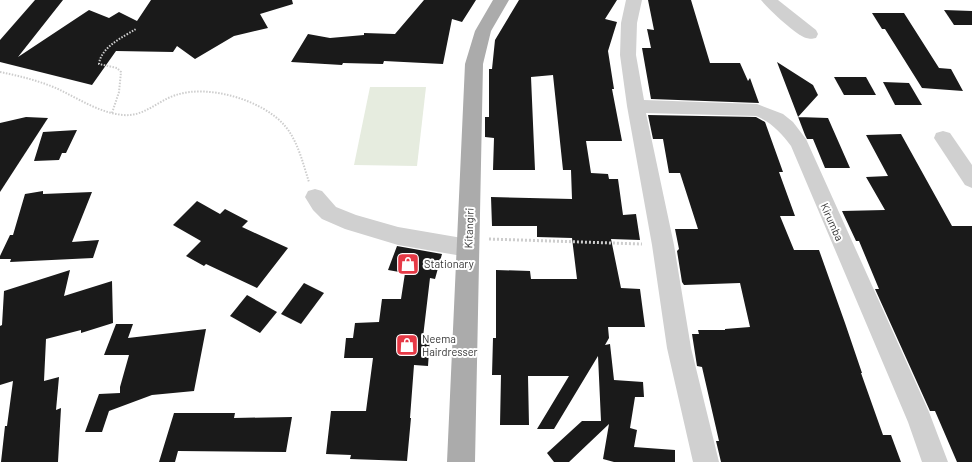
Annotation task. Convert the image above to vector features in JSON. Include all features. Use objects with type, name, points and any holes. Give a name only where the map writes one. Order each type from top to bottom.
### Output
[{"type":"main road","name":"Kitangiri","points":[[462,462],[474,64],[483,31],[502,0]]},
{"type":"street","points":[[634,0],[629,23],[628,55],[636,106],[663,245],[679,348],[706,462]]},
{"type":"street","points":[[769,0],[783,14],[810,34]]},
{"type":"street","name":"Kirumba","points":[[636,106],[757,110],[771,114],[791,132],[799,144],[901,377],[920,421],[935,462]]},
{"type":"street","points":[[943,138],[972,180]]},
{"type":"street","points":[[315,197],[329,213],[352,223],[398,236],[468,243]]},
{"type":"path","points":[[112,113],[119,92],[122,72],[117,68],[98,64],[98,61],[102,54],[110,47],[136,29]]},
{"type":"path","points":[[0,72],[20,76],[51,86],[112,113],[136,115],[143,114],[176,95],[198,92],[251,102],[269,112],[285,126],[302,162],[315,197]]},
{"type":"path","points":[[468,243],[663,245]]},
{"type":"shaded area","points":[[370,87],[426,87],[417,166],[354,165]]},
{"type":"building","points":[[35,0],[63,0],[18,57],[89,10],[109,18],[119,12],[137,21],[151,0],[292,0],[293,4],[260,14],[268,28],[234,36],[195,59],[177,46],[173,52],[116,51],[92,85],[0,62],[0,40]]},
{"type":"building","points":[[424,0],[476,0],[462,22],[452,19],[443,64],[384,61],[383,64],[343,63],[342,65],[291,62],[308,34],[330,38],[364,35],[364,33],[395,34]]},
{"type":"building","points":[[519,0],[617,0],[605,19],[617,22],[608,51],[614,89],[612,89],[622,141],[586,141],[591,173],[608,174],[609,179],[618,179],[623,215],[636,214],[640,240],[611,239],[621,288],[640,289],[645,327],[608,327],[609,338],[605,345],[610,344],[614,380],[643,382],[644,397],[635,397],[630,428],[637,430],[634,447],[675,450],[675,462],[614,462],[603,459],[609,424],[569,462],[554,462],[547,453],[582,421],[601,421],[598,356],[554,429],[537,429],[569,376],[528,376],[529,425],[500,425],[501,375],[492,375],[493,338],[496,338],[496,270],[530,271],[531,279],[577,279],[572,238],[537,237],[537,226],[492,226],[491,197],[572,199],[571,170],[563,170],[553,75],[531,77],[535,170],[493,170],[494,138],[485,137],[485,117],[489,117],[489,69],[492,69],[495,40]]},
{"type":"building","points":[[648,0],[691,0],[710,63],[740,63],[748,81],[750,78],[759,103],[651,99],[642,48],[651,48],[647,29],[654,30]]},
{"type":"building","points":[[944,10],[972,11],[972,25],[954,25]]},
{"type":"building","points":[[872,13],[904,13],[939,68],[951,69],[963,91],[922,88],[885,29],[882,29]]},
{"type":"building","points":[[777,62],[813,85],[818,95],[798,117]]},
{"type":"building","points":[[834,77],[866,77],[876,95],[844,95]]},
{"type":"building","points":[[883,82],[909,83],[922,105],[895,105]]},
{"type":"building","points":[[648,115],[756,117],[765,122],[783,172],[779,172],[795,216],[780,216],[794,250],[819,250],[883,435],[891,435],[901,462],[721,462],[716,441],[719,441],[702,367],[697,366],[692,334],[699,334],[698,330],[725,330],[750,327],[740,283],[684,285],[682,282],[677,251],[679,249],[675,229],[698,229],[680,173],[669,173],[663,139],[653,139]]},
{"type":"building","points":[[26,117],[48,118],[0,192],[0,123]]},
{"type":"building","points":[[798,117],[828,118],[850,168],[825,168],[813,139],[807,139]]},
{"type":"building","points":[[77,130],[66,153],[62,153],[59,160],[34,161],[43,132]]},
{"type":"building","points":[[901,134],[952,226],[972,226],[972,462],[957,462],[935,411],[930,411],[875,289],[879,289],[859,241],[856,241],[842,211],[885,210],[866,177],[888,176],[866,135]]},
{"type":"building","points":[[43,191],[43,194],[92,192],[72,242],[99,240],[93,258],[10,262],[11,259],[0,259],[10,235],[13,235],[25,194]]},
{"type":"building","points":[[197,201],[220,214],[225,209],[248,221],[242,227],[288,248],[257,288],[206,264],[204,266],[186,256],[201,241],[173,225]]},
{"type":"building","points":[[397,246],[442,254],[435,279],[430,278],[423,337],[430,337],[428,366],[414,365],[407,461],[350,459],[351,455],[326,454],[331,411],[366,411],[373,358],[344,358],[346,338],[353,338],[355,323],[379,322],[382,299],[401,299],[405,273],[388,270]]},
{"type":"building","points":[[70,270],[64,296],[112,281],[113,323],[81,333],[81,330],[46,339],[44,381],[59,377],[56,410],[61,408],[58,462],[1,462],[5,426],[7,426],[13,381],[0,385],[0,326],[2,325],[4,291]]},
{"type":"building","points":[[304,283],[324,293],[301,324],[281,314]]},
{"type":"building","points":[[247,295],[277,312],[260,333],[230,316]]},
{"type":"building","points":[[116,324],[133,324],[128,338],[206,329],[194,391],[152,395],[109,411],[102,432],[85,432],[99,394],[120,393],[120,387],[129,355],[104,355]]},
{"type":"building","points":[[174,413],[235,413],[234,418],[292,417],[286,452],[178,451],[175,462],[159,462]]},
{"type":"place","name":"Stationary","points":[[408,264]]},
{"type":"place","name":"Neema Hairdresser","points":[[407,345]]}]
